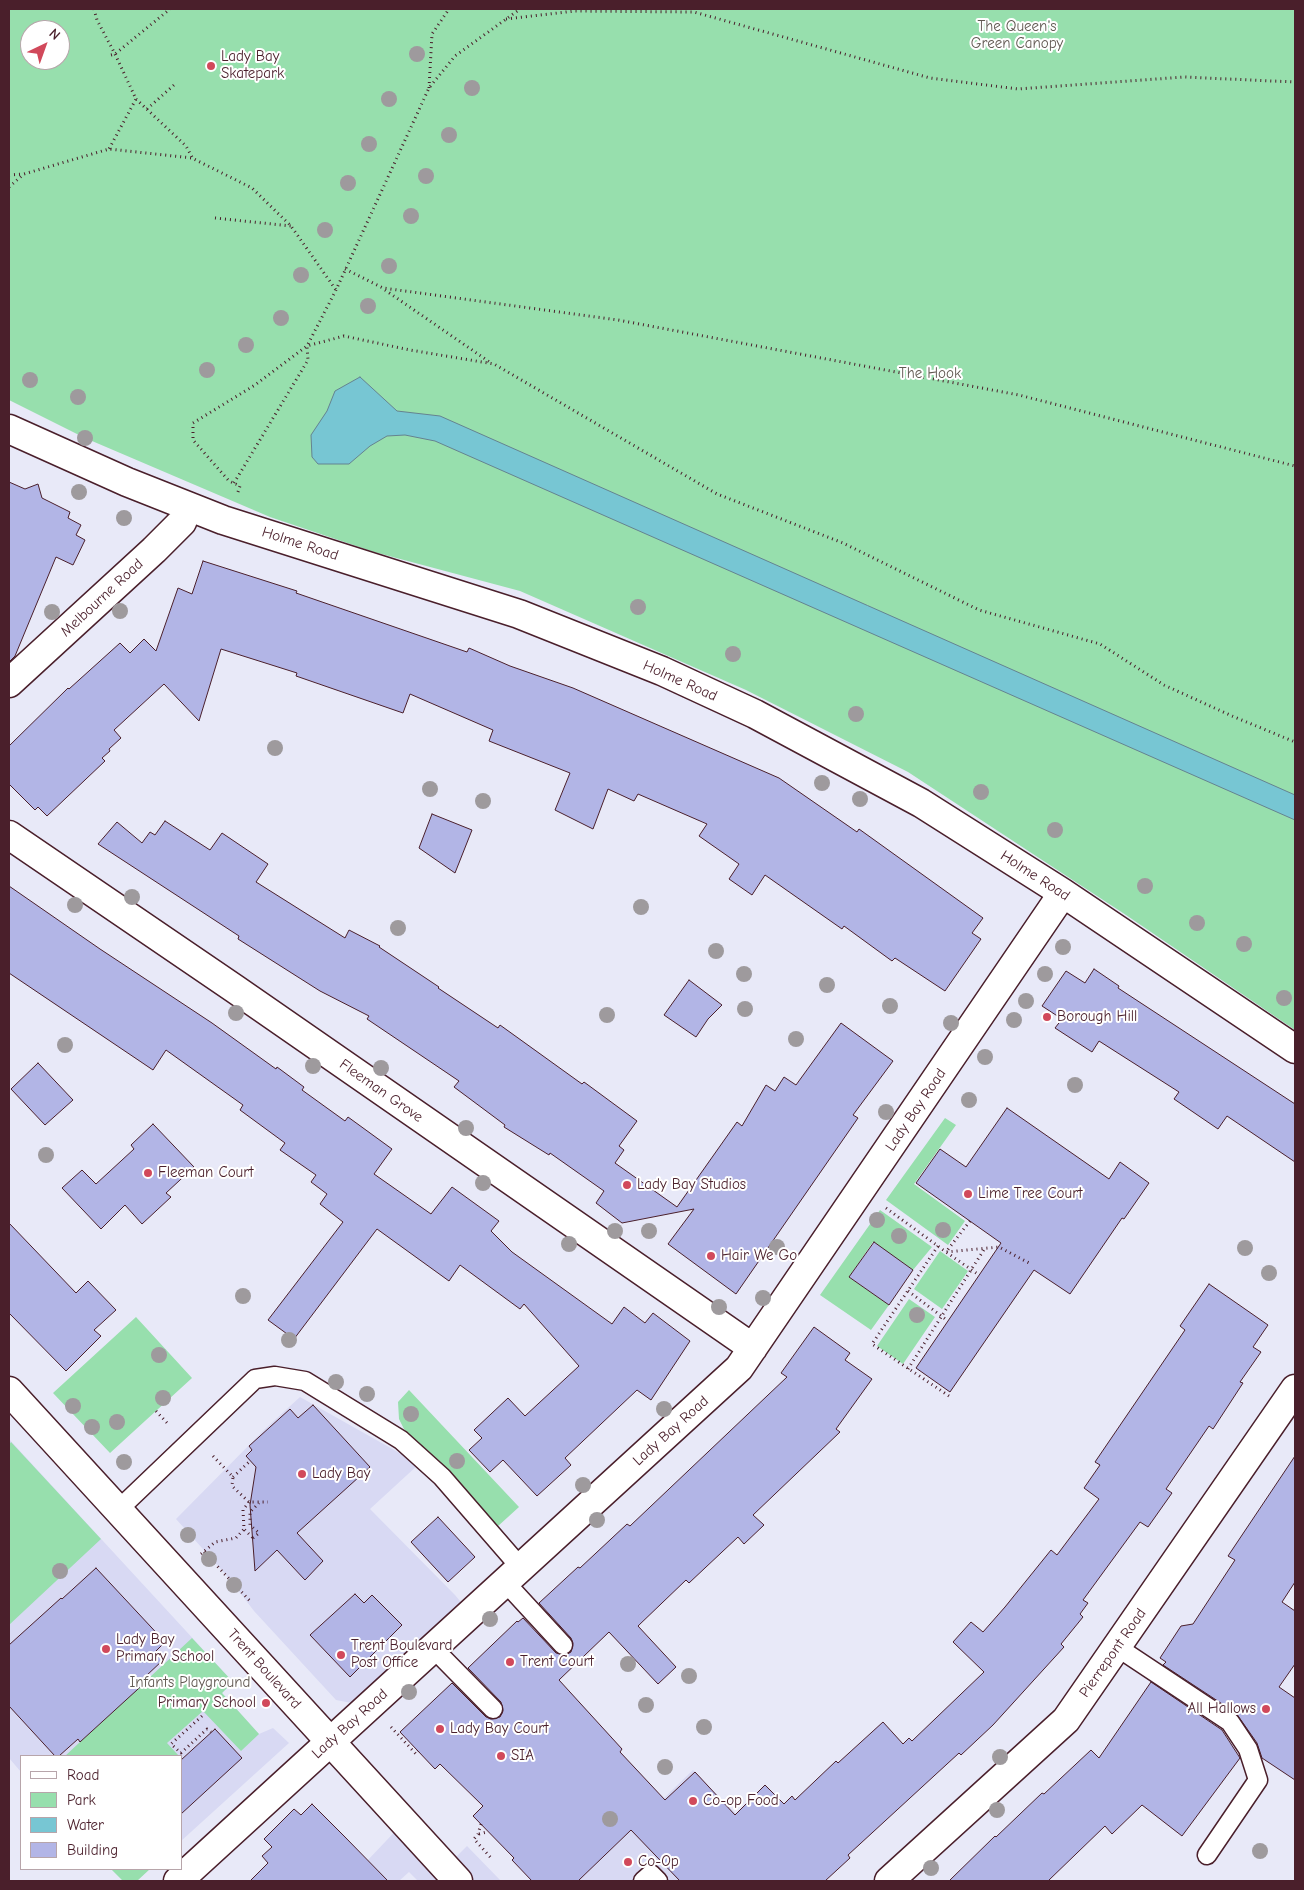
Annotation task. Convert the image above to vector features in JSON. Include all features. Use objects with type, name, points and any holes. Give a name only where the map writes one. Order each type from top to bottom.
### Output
[{"type":"street","name":"Holme Road","points":[[9,428],[188,507],[223,520],[519,614],[662,671],[755,714],[914,799],[1063,894],[1295,1049]]},
{"type":"street","name":"Melbourne Road","points":[[9,683],[182,522],[188,507]]},
{"type":"street","name":"Fleeman Grove","points":[[9,835],[235,989],[753,1348]]},
{"type":"street","name":"Lady Bay Road","points":[[178,1881],[739,1368],[1063,894]]},
{"type":"street","name":"Pierrepont Road","points":[[889,1881],[1066,1720],[1295,1389]]},
{"type":"street","name":"Trent Boulevard","points":[[9,1392],[458,1881]]},
{"type":"lane","points":[[118,1510],[255,1379],[275,1376],[305,1381],[401,1440],[442,1477],[563,1645]]},
{"type":"lane","points":[[433,1648],[493,1709]]},
{"type":"lane","points":[[1117,1648],[1230,1722],[1248,1749],[1258,1780],[1207,1855]]},
{"type":"lane","points":[[643,1881],[651,1874],[658,1881]]},
{"type":"path","points":[[94,9],[96,20],[116,54],[136,99],[186,146],[192,158]]},
{"type":"path","points":[[110,56],[116,54],[170,9]]},
{"type":"path","points":[[429,88],[432,34],[449,9]]},
{"type":"path","points":[[234,483],[308,360],[307,346],[336,290],[429,88],[454,56],[520,9]]},
{"type":"path","points":[[506,19],[576,11],[694,12],[930,78],[1018,89],[1184,77],[1295,82]]},
{"type":"path","points":[[147,109],[174,86]]},
{"type":"path","points":[[109,149],[136,99]]},
{"type":"path","points":[[9,175],[24,174],[109,149],[192,158],[252,188],[291,226],[336,290]]},
{"type":"path","points":[[9,187],[24,174]]},
{"type":"path","points":[[215,218],[291,226]]},
{"type":"path","points":[[345,269],[383,288],[494,364],[717,494],[843,543],[980,610],[1100,644],[1164,685],[1295,742]]},
{"type":"path","points":[[383,288],[618,320],[1019,395],[1295,466]]},
{"type":"path","points":[[223,520],[226,510],[234,503],[240,486],[229,481],[193,440],[193,423],[255,384],[307,346],[344,336],[410,350],[494,364]]},
{"type":"path","points":[[861,1191],[979,1276]]},
{"type":"path","points":[[946,1252],[970,1221]]},
{"type":"path","points":[[938,1246],[872,1344],[949,1396]]},
{"type":"path","points":[[946,1252],[1000,1247],[1031,1264]]},
{"type":"path","points":[[908,1369],[985,1248]]},
{"type":"path","points":[[908,1291],[948,1321]]},
{"type":"path","points":[[194,1436],[233,1477]]},
{"type":"path","points":[[250,1461],[233,1477],[232,1486],[249,1502],[268,1502]]},
{"type":"path","points":[[249,1502],[243,1510],[244,1529],[254,1539],[259,1533],[250,1525],[250,1512],[259,1503]]},
{"type":"path","points":[[244,1529],[236,1538],[215,1542],[204,1552],[250,1601]]},
{"type":"path","points":[[202,1716],[172,1744],[181,1753],[207,1729],[211,1732]]},
{"type":"path","points":[[396,1732],[416,1754],[418,1751]]},
{"type":"path","points":[[481,1824],[478,1834],[472,1840],[492,1859]]},
{"type":"path","points":[[478,1834],[487,1832]]},
{"type":"shaded area","points":[[300,1397],[419,1464],[370,1509],[465,1607],[357,1704],[336,1700],[254,1611],[228,1577],[176,1519],[265,1429]]},
{"type":"shaded area","name":"Lady Bay Primary School","points":[[9,1439],[233,1682],[222,1693],[259,1734],[273,1728],[289,1743],[182,1840],[182,1755],[20,1755],[20,1771],[9,1758]]},
{"type":"shaded area","name":"Co-op Food","points":[[693,1770],[802,1881],[578,1881]]},
{"type":"shaded area","points":[[404,1822],[444,1869],[467,1846],[501,1881],[418,1881],[409,1872],[399,1881],[348,1881]]},
{"type":"green space","name":"The Hook","points":[[9,9],[1295,9],[1295,1030],[1126,915],[908,772],[746,690],[520,591],[374,552],[270,517],[85,438],[9,400]]},
{"type":"green space","points":[[945,1118],[956,1125],[914,1184],[965,1221],[948,1245],[886,1200]]},
{"type":"green space","points":[[880,1210],[932,1247],[913,1270],[873,1242],[849,1277],[889,1305],[871,1330],[820,1295]]},
{"type":"green space","points":[[940,1251],[968,1271],[942,1309],[914,1289]]},
{"type":"green space","points":[[909,1299],[935,1317],[903,1364],[877,1346]]},
{"type":"green space","points":[[136,1317],[192,1378],[110,1453],[53,1393]]},
{"type":"green space","points":[[409,1390],[519,1507],[497,1527],[404,1429],[399,1419],[398,1402]]},
{"type":"green space","points":[[11,1442],[101,1539],[9,1625],[9,1445]]},
{"type":"green space","name":"Infants Playground","points":[[192,1638],[233,1682],[222,1693],[259,1734],[241,1751],[203,1711],[167,1743],[178,1755],[66,1755]]},
{"type":"green space","points":[[112,1870],[149,1870],[137,1881],[123,1881]]},
{"type":"water","points":[[360,377],[397,411],[440,416],[1295,795],[1295,820],[435,441],[405,435],[387,436],[370,446],[349,464],[318,464],[312,457],[311,435],[327,411],[335,391]]},
{"type":"building","points":[[9,482],[25,489],[38,484],[42,498],[70,512],[68,518],[81,525],[76,535],[85,540],[73,565],[56,557],[15,656],[9,662]]},
{"type":"building","points":[[203,561],[297,591],[296,593],[467,652],[469,648],[510,666],[573,688],[779,778],[857,832],[859,829],[983,918],[972,933],[981,939],[945,991],[895,958],[892,961],[844,926],[842,929],[765,875],[752,895],[729,879],[739,864],[699,836],[707,824],[638,794],[634,801],[608,789],[593,829],[555,810],[570,773],[489,741],[493,730],[410,694],[403,713],[296,676],[297,673],[221,649],[199,721],[164,684],[114,730],[121,738],[102,758],[105,761],[47,816],[38,807],[35,810],[9,784],[9,746],[68,688],[120,643],[130,653],[144,639],[156,651],[178,588],[192,594]]},
{"type":"building","points":[[432,814],[472,830],[455,873],[419,848]]},
{"type":"building","points":[[165,821],[210,850],[222,833],[268,864],[256,882],[345,938],[349,930],[380,946],[498,1028],[500,1025],[582,1084],[584,1082],[637,1121],[619,1146],[624,1150],[615,1163],[677,1207],[737,1122],[742,1126],[766,1085],[775,1091],[784,1077],[796,1085],[841,1023],[893,1061],[853,1115],[858,1118],[736,1294],[668,1244],[694,1209],[622,1223],[596,1203],[604,1191],[550,1153],[549,1155],[504,1127],[505,1125],[454,1087],[459,1081],[367,1019],[369,1016],[320,991],[238,939],[239,936],[98,844],[117,822],[142,843],[150,832],[155,835]]},
{"type":"building","points":[[9,886],[212,1023],[276,1069],[277,1067],[304,1087],[302,1090],[345,1121],[348,1117],[392,1149],[374,1174],[431,1214],[452,1187],[499,1221],[491,1231],[512,1252],[612,1324],[624,1307],[645,1323],[653,1313],[690,1341],[651,1400],[637,1390],[565,1458],[571,1465],[537,1496],[503,1460],[490,1472],[469,1450],[482,1438],[474,1430],[508,1398],[525,1416],[579,1366],[524,1304],[520,1309],[460,1265],[449,1281],[377,1229],[294,1339],[268,1320],[343,1222],[320,1204],[327,1194],[311,1182],[316,1175],[280,1150],[285,1143],[240,1110],[243,1105],[166,1050],[153,1070],[9,973]]},
{"type":"building","points":[[1094,969],[1119,986],[1118,988],[1295,1104],[1295,1162],[1227,1116],[1218,1129],[1174,1099],[1179,1092],[1099,1041],[1092,1052],[1055,1028],[1062,1019],[1042,1006],[1066,971],[1085,983]]},
{"type":"building","points":[[689,980],[722,1005],[708,1019],[696,1037],[664,1015]]},
{"type":"building","points":[[38,1063],[73,1100],[45,1125],[11,1089]]},
{"type":"building","points":[[1007,1108],[1109,1179],[1120,1162],[1149,1183],[1124,1219],[1122,1218],[1070,1294],[1034,1270],[950,1392],[916,1368],[1001,1243],[916,1183],[940,1149],[966,1167]]},
{"type":"building","name":"Fleeman Court","points":[[153,1124],[194,1167],[166,1193],[171,1197],[142,1224],[125,1205],[101,1229],[62,1188],[82,1170],[96,1184],[134,1149],[131,1145]]},
{"type":"building","points":[[9,1223],[76,1293],[88,1281],[116,1310],[94,1330],[101,1336],[66,1371],[9,1313]]},
{"type":"building","points":[[874,1242],[913,1270],[889,1305],[849,1277]]},
{"type":"building","points":[[1209,1284],[1268,1325],[1253,1347],[1261,1352],[1240,1382],[1243,1383],[1213,1429],[1209,1426],[1166,1489],[1172,1493],[1148,1527],[1140,1522],[1083,1600],[1088,1603],[1080,1614],[1083,1617],[1061,1644],[1064,1647],[993,1725],[961,1755],[959,1753],[848,1855],[850,1858],[825,1881],[680,1881],[631,1830],[578,1881],[532,1881],[512,1860],[514,1858],[473,1816],[483,1806],[440,1764],[435,1769],[400,1732],[452,1683],[486,1717],[491,1719],[500,1717],[503,1711],[501,1702],[468,1668],[517,1621],[523,1618],[556,1653],[565,1655],[571,1652],[573,1643],[571,1638],[539,1603],[627,1524],[630,1526],[787,1377],[781,1373],[814,1327],[850,1353],[845,1360],[872,1379],[836,1429],[840,1432],[753,1515],[764,1525],[744,1544],[738,1537],[689,1583],[686,1580],[638,1626],[676,1667],[658,1684],[609,1632],[559,1680],[622,1749],[620,1752],[665,1800],[695,1772],[735,1815],[765,1785],[784,1804],[792,1796],[795,1800],[836,1761],[838,1763],[883,1722],[903,1744],[909,1738],[912,1741],[984,1672],[953,1642],[971,1622],[983,1632],[1051,1550],[1057,1555],[1099,1499],[1084,1488],[1100,1465],[1095,1462],[1185,1330],[1180,1326]]},
{"type":"building","name":"Lady Bay","points":[[313,1405],[370,1467],[297,1533],[323,1561],[305,1580],[277,1550],[255,1571],[250,1505],[256,1467],[246,1456],[252,1450],[249,1446],[290,1409],[298,1418]]},
{"type":"building","points":[[1295,1456],[1295,1582],[1282,1602],[1295,1611],[1295,1664],[1279,1687],[1295,1698],[1295,1780],[1262,1758],[1257,1743],[1236,1713],[1163,1665],[1166,1662],[1160,1658],[1181,1626],[1193,1624],[1235,1560],[1228,1556]]},
{"type":"building","points":[[438,1517],[475,1557],[448,1582],[411,1542]]},
{"type":"building","points":[[96,1568],[165,1642],[155,1652],[163,1660],[146,1676],[149,1679],[80,1742],[78,1739],[60,1755],[54,1755],[9,1706],[9,1645]]},
{"type":"building","points":[[355,1594],[364,1603],[372,1595],[402,1625],[350,1677],[310,1635]]},
{"type":"building","points":[[1151,1682],[1222,1730],[1240,1758],[1182,1836],[1142,1805],[1112,1834],[1105,1826],[1048,1881],[949,1881],[995,1836],[1091,1750],[1099,1758]]},
{"type":"building","points":[[215,1729],[242,1758],[182,1813],[182,1759]]},
{"type":"building","points":[[312,1804],[388,1881],[250,1881],[268,1863],[262,1856],[272,1847],[264,1839],[294,1809],[301,1815]]},
{"type":"place","name":"Lady Bay Skatepark","points":[[211,66]]},
{"type":"place","name":"Borough Hill","points":[[1047,1017]]},
{"type":"place","name":"Fleeman Court","points":[[148,1173]]},
{"type":"place","name":"Lady Bay Studios","points":[[627,1185]]},
{"type":"place","name":"Lime Tree Court","points":[[968,1194]]},
{"type":"place","name":"Hair We Go","points":[[711,1256]]},
{"type":"place","name":"Lady Bay","points":[[302,1474]]},
{"type":"place","name":"Lady Bay Primary School","points":[[106,1649]]},
{"type":"place","name":"Trent Boulevard Post Office","points":[[341,1655]]},
{"type":"place","name":"Trent Court","points":[[510,1662]]},
{"type":"place","name":"Primary School","points":[[266,1703]]},
{"type":"place","name":"All Hallows","points":[[1266,1709]]},
{"type":"place","name":"Lady Bay Court","points":[[440,1729]]},
{"type":"place","name":"SIA","points":[[501,1756]]},
{"type":"place","name":"Co-op Food","points":[[693,1801]]},
{"type":"place","name":"Co-Op","points":[[628,1862]]},
{"type":"park label","name":"The Queen's Green Canopy","points":[[1017,36]]}]
